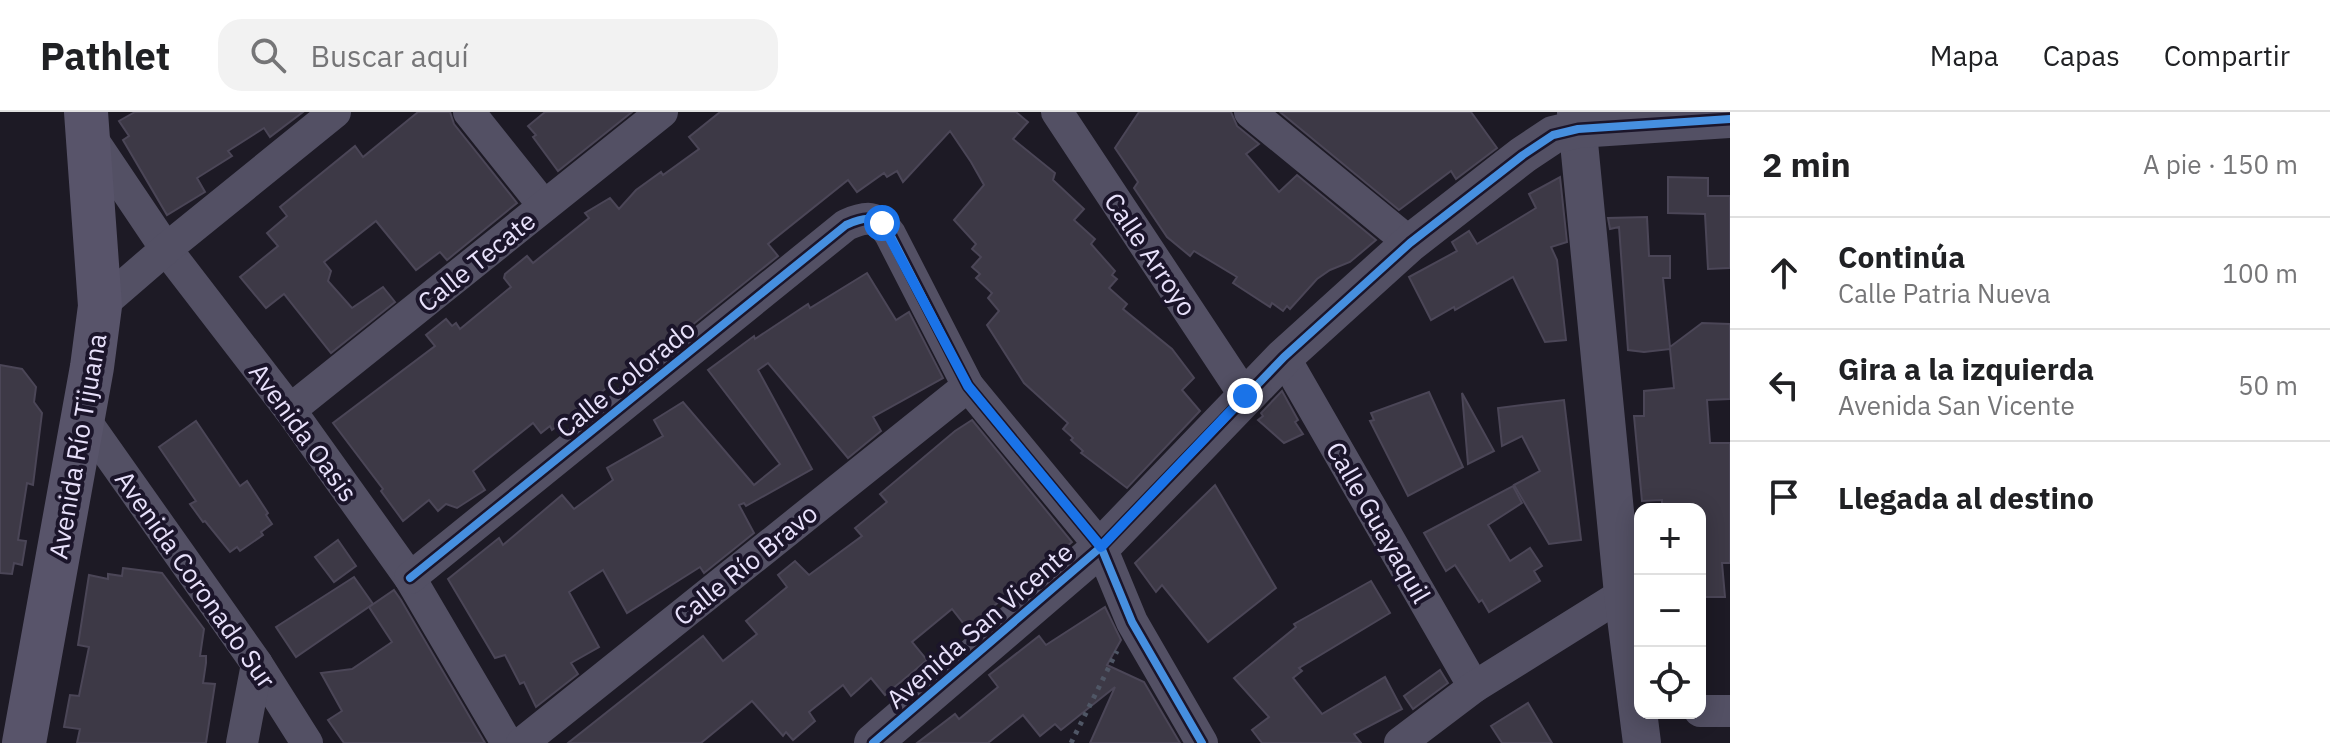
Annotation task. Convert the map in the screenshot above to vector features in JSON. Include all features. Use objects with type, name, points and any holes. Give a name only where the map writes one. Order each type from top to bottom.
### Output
[{"type":"main road","name":"Avenida Oasis","points":[[86,121],[100,306]]},
{"type":"main road","name":"Avenida Río Tijuana","points":[[24,743],[92,367],[100,306]]},
{"type":"street","name":"Avenida Río Tijuana","points":[[100,306],[335,112]]},
{"type":"street","points":[[469,112],[544,206]]},
{"type":"street","name":"Calle Tecate","points":[[290,410],[662,112]]},
{"type":"street","name":"Calle Arroyo","points":[[1057,112],[1245,396]]},
{"type":"street","points":[[1250,112],[1410,243]]},
{"type":"street","name":"Avenida San Vicente","points":[[873,743],[1101,547],[1284,357],[1410,243],[1523,155],[1577,120],[1730,119]]},
{"type":"street","points":[[1577,120],[1623,594],[1640,721]]},
{"type":"street","name":"Avenida Oasis","points":[[86,121],[166,249],[290,410],[410,578],[507,743]]},
{"type":"street","name":"Calle Colorado","points":[[410,578],[846,225],[870,219],[882,223],[968,386]]},
{"type":"street","name":"Calle Guayaquil","points":[[1284,357],[1474,687]]},
{"type":"street","points":[[968,386],[1101,547],[1132,622],[1202,743]]},
{"type":"street","name":"Calle Río Bravo","points":[[522,743],[968,386]]},
{"type":"street","name":"Avenida Coronado Sur","points":[[82,416],[257,664],[307,743]]},
{"type":"street","points":[[1400,743],[1474,687],[1623,594]]},
{"type":"street","points":[[242,743],[257,664]]},
{"type":"street","points":[[1706,711],[1730,711]]},
{"type":"path","points":[[1071,743],[1132,622]]},
{"type":"building","points":[[135,112],[303,112],[270,137],[264,128],[228,151],[232,156],[197,178],[205,192],[167,215],[123,140],[129,136],[119,121]]},
{"type":"building","points":[[418,112],[450,112],[454,124],[517,203],[447,260],[440,252],[416,270],[376,221],[324,262],[331,271],[328,281],[352,308],[383,287],[395,302],[331,353],[284,294],[266,308],[240,277],[278,246],[267,233],[287,216],[280,207],[355,146],[363,157]]},
{"type":"building","points":[[545,112],[632,112],[558,171],[528,126]]},
{"type":"building","points":[[720,112],[1016,112],[1028,122],[1013,139],[1055,173],[1053,180],[1084,209],[1074,220],[1095,239],[1091,244],[1115,271],[1112,275],[1117,279],[1109,288],[1127,304],[1123,309],[1172,349],[1194,378],[1182,390],[1200,411],[1127,488],[1081,453],[1083,451],[1063,429],[1068,423],[1024,383],[987,325],[999,311],[988,298],[992,293],[976,278],[980,274],[972,267],[981,257],[972,249],[976,244],[954,220],[984,185],[950,131],[903,182],[897,171],[887,177],[884,173],[857,192],[848,180],[768,244],[778,256],[624,380],[621,377],[552,430],[550,426],[541,433],[533,423],[473,471],[485,490],[457,508],[446,504],[438,511],[429,500],[403,521],[333,423],[435,346],[426,335],[446,319],[452,326],[456,323],[460,329],[511,287],[504,278],[505,274],[527,256],[533,263],[589,218],[585,213],[610,198],[619,209],[636,190],[699,149],[689,137]]},
{"type":"building","points":[[1139,112],[1231,112],[1237,126],[1259,144],[1246,154],[1279,192],[1297,175],[1376,240],[1350,262],[1317,279],[1290,309],[1287,306],[1283,311],[1272,303],[1270,307],[1233,283],[1237,277],[1194,251],[1190,256],[1167,237],[1134,188],[1138,182],[1115,148]]},
{"type":"building","points":[[1280,112],[1471,112],[1497,148],[1456,179],[1451,171],[1399,210]]},
{"type":"building","points":[[1560,177],[1567,242],[1551,247],[1557,260],[1566,340],[1545,342],[1513,277],[1431,320],[1409,277],[1457,251],[1452,242],[1469,231],[1477,244],[1536,208],[1529,194]]},
{"type":"building","points":[[1668,177],[1708,178],[1708,196],[1730,196],[1730,268],[1708,269],[1705,214],[1668,213]]},
{"type":"building","points":[[1647,217],[1649,256],[1670,256],[1670,278],[1663,278],[1670,347],[1702,323],[1730,324],[1730,399],[1707,400],[1710,443],[1730,443],[1730,563],[1722,563],[1725,597],[1706,597],[1706,503],[1642,501],[1634,416],[1644,416],[1644,391],[1674,388],[1670,349],[1628,350],[1619,227],[1610,229],[1608,218]]},
{"type":"building","points":[[867,273],[896,320],[909,312],[943,378],[873,417],[881,431],[848,458],[768,363],[758,370],[812,469],[746,506],[744,503],[739,505],[754,533],[704,573],[700,567],[627,613],[603,570],[569,592],[599,647],[571,663],[578,674],[536,707],[524,682],[520,684],[505,655],[495,658],[448,579],[499,538],[503,545],[562,495],[574,509],[613,480],[607,468],[663,436],[654,420],[683,402],[754,485],[780,464],[708,370],[754,336],[755,339],[808,304],[810,308]]},
{"type":"building","points":[[0,365],[22,369],[36,387],[34,402],[42,413],[33,485],[27,483],[18,540],[26,541],[22,565],[14,563],[12,574],[0,573]]},
{"type":"building","points":[[1282,391],[1303,434],[1284,443],[1258,420]]},
{"type":"building","points":[[1429,392],[1463,467],[1408,496],[1370,421],[1374,420],[1371,413]]},
{"type":"building","points":[[1462,393],[1494,451],[1468,464]]},
{"type":"building","points":[[1564,400],[1581,540],[1549,544],[1514,485],[1540,471],[1522,436],[1502,446],[1498,408]]},
{"type":"building","points":[[972,420],[1072,542],[967,628],[952,609],[912,642],[927,660],[885,695],[871,678],[851,696],[843,685],[809,712],[815,721],[793,740],[786,732],[783,736],[752,701],[701,743],[568,743],[703,636],[723,661],[757,634],[746,621],[787,587],[778,575],[795,561],[809,575],[862,536],[855,528],[887,502],[880,494]]},
{"type":"building","points":[[196,421],[240,486],[247,481],[272,524],[261,532],[263,535],[240,551],[237,547],[230,552],[203,522],[190,504],[196,501],[159,447]]},
{"type":"building","points":[[1215,485],[1276,588],[1208,642],[1162,585],[1156,592],[1135,563]]},
{"type":"building","points":[[1513,486],[1522,503],[1488,525],[1510,561],[1530,548],[1542,566],[1534,571],[1540,581],[1489,612],[1455,565],[1446,571],[1424,533]]},
{"type":"building","points":[[338,540],[356,566],[334,582],[315,557]]},
{"type":"building","points":[[123,568],[162,573],[204,629],[200,656],[206,656],[203,683],[215,684],[206,743],[77,743],[80,729],[64,727],[70,695],[79,696],[89,647],[78,645],[89,575],[108,579],[108,574],[122,576]]},
{"type":"building","points":[[354,577],[373,604],[296,657],[276,627]]},
{"type":"building","points":[[1371,581],[1390,613],[1299,668],[1302,671],[1293,678],[1322,714],[1385,677],[1402,709],[1354,734],[1361,743],[1262,743],[1252,730],[1269,717],[1234,678],[1296,627],[1294,624]]},
{"type":"building","points":[[394,590],[485,743],[344,743],[328,720],[342,711],[321,673],[352,669],[392,642],[369,607]]},
{"type":"building","points":[[1105,607],[1121,640],[1107,665],[1144,682],[1180,743],[1090,743],[1115,687],[1061,730],[1055,724],[1040,736],[1023,715],[988,743],[917,743],[955,714],[959,719],[998,687],[989,675],[1039,636],[1046,645]]},
{"type":"building","points":[[1440,670],[1448,683],[1413,709],[1404,696]]},
{"type":"building","points":[[1528,703],[1552,743],[1502,743],[1491,726]]},
{"type":"cycle path","points":[[873,743],[1101,547],[1284,357],[1410,243],[1523,155],[1553,135],[1578,129],[1730,119]]},
{"type":"cycle path","points":[[410,578],[846,225],[859,220],[876,220],[890,234],[968,386],[1101,547],[1132,622],[1202,743]]},
{"type":"route","points":[[882,223],[968,386],[1101,547],[1245,396]]}]
